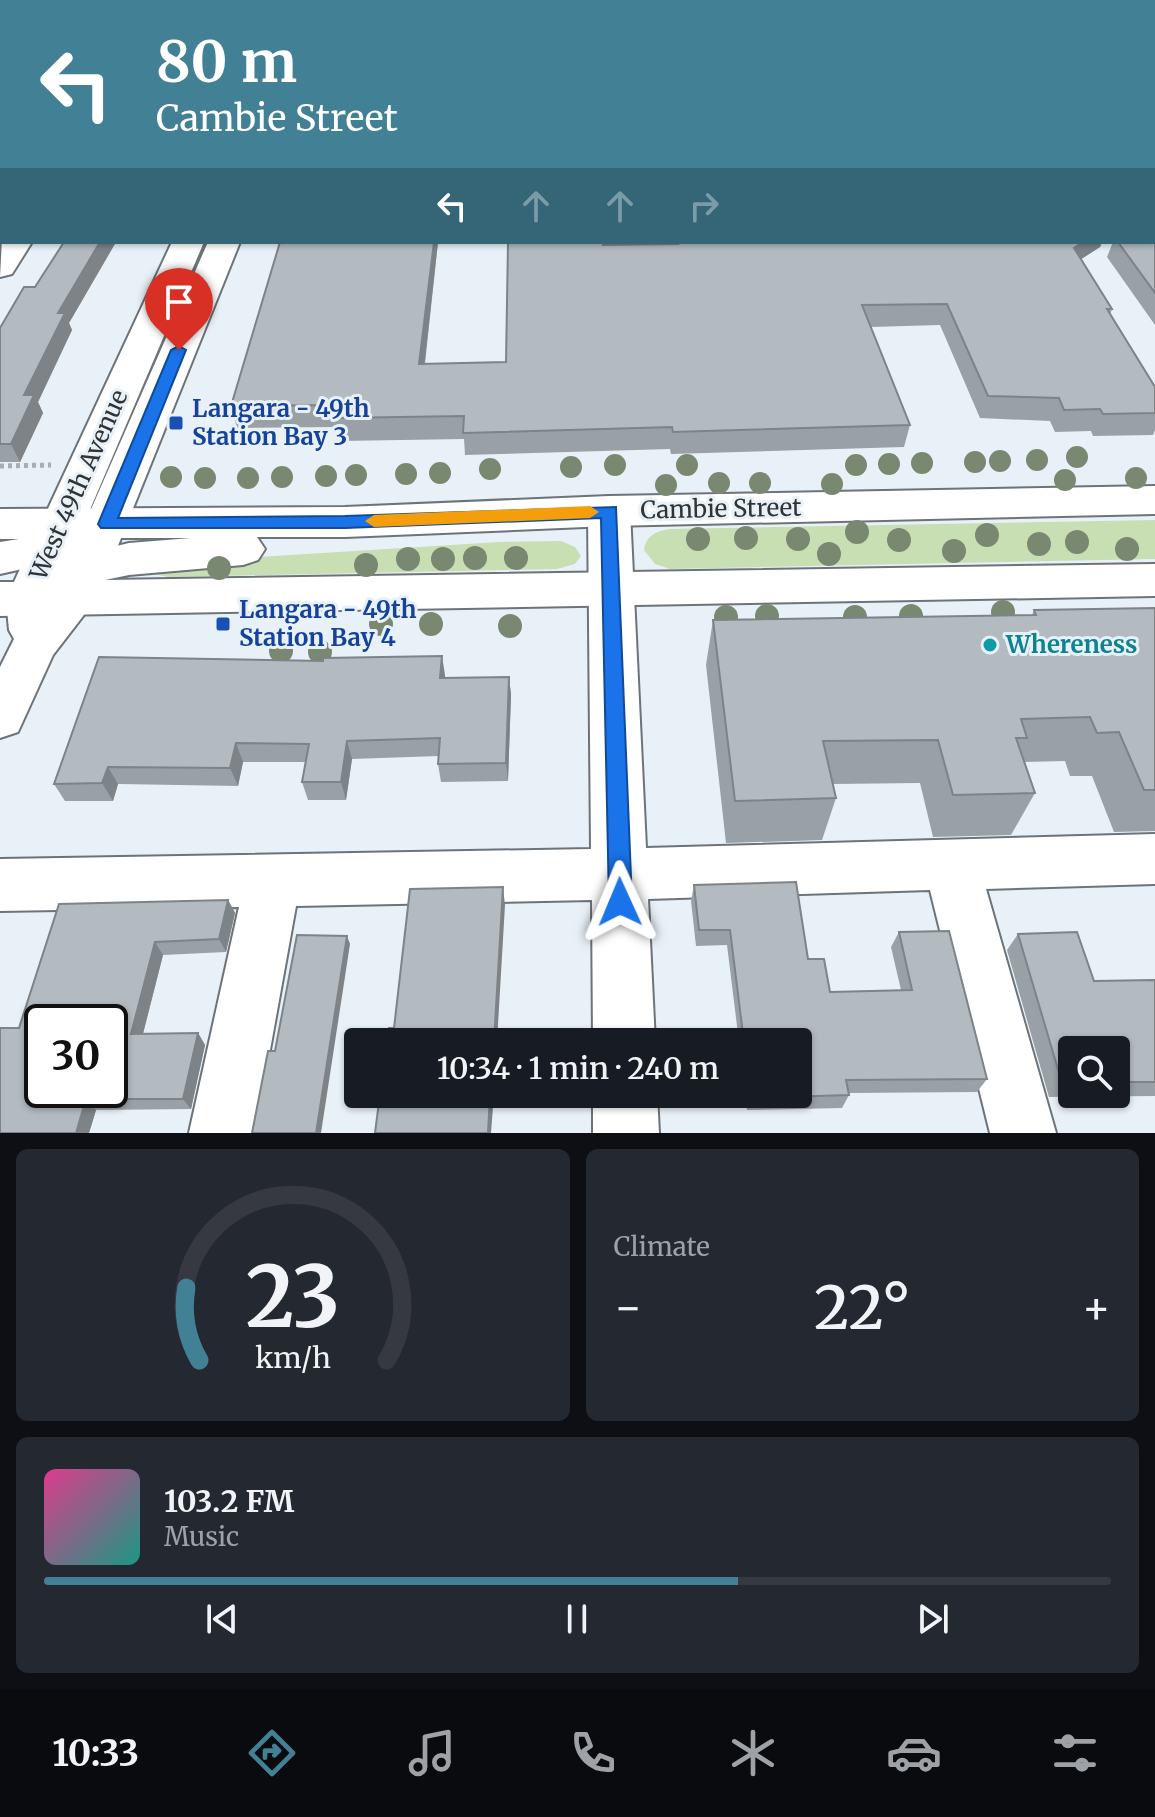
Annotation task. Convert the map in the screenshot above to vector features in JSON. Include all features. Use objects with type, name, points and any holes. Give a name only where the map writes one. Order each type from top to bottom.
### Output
[{"type":"main road","points":[[0,267],[15,244]]},
{"type":"main road","name":"West 49th Avenue","points":[[0,718],[68,560],[187,244]]},
{"type":"main road","name":"West 49th Avenue","points":[[68,560],[107,524],[223,244]]},
{"type":"main road","name":"Cambie Street","points":[[107,524],[345,522],[609,511],[1155,500]]},
{"type":"main road","points":[[609,511],[624,1028]]},
{"type":"main road","points":[[0,524],[68,560],[129,559],[269,547],[345,522]]},
{"type":"main road","points":[[0,558],[612,591],[1155,580]]},
{"type":"main road","points":[[14,599],[68,560]]},
{"type":"main road","name":"West 49th Avenue","points":[[14,599],[34,645]]},
{"type":"main road","points":[[0,885],[620,874],[1155,859]]},
{"type":"main road","points":[[951,864],[1023,1133]]},
{"type":"main road","points":[[222,1133],[273,879]]},
{"type":"main road","points":[[625,1108],[626,1133]]},
{"type":"path","points":[[0,466],[56,465]]},
{"type":"green space","points":[[1155,520],[1155,559],[670,569],[655,564],[644,550],[653,535],[670,529]]},
{"type":"green space","points":[[561,541],[575,547],[581,556],[575,564],[557,569],[168,577],[137,570],[160,563]]},
{"type":"building","points":[[63,244],[99,244],[58,313],[65,313],[24,395],[34,395],[11,444],[0,444],[0,328],[24,287],[35,287]]},
{"type":"building","points":[[279,244],[434,244],[419,364],[506,362],[508,244],[1080,244],[1074,248],[1155,387],[1155,413],[1103,414],[1100,409],[1064,410],[1059,398],[988,396],[947,304],[862,305],[910,425],[673,432],[672,427],[463,433],[464,416],[335,418],[338,405],[231,406]]},
{"type":"building","points":[[1119,244],[1155,244],[1155,293]]},
{"type":"building","points":[[1155,608],[1155,790],[1144,790],[1119,732],[1097,733],[1090,717],[1021,719],[1027,738],[1016,738],[1035,793],[953,795],[938,740],[823,741],[836,798],[735,801],[713,620],[1036,615],[1034,610]]},
{"type":"building","points":[[442,656],[440,678],[509,677],[506,763],[438,764],[440,738],[347,741],[341,782],[302,782],[309,744],[236,743],[230,768],[108,767],[102,783],[54,784],[99,657],[323,661],[323,658]]},
{"type":"building","points":[[796,882],[808,959],[824,959],[830,992],[912,990],[899,932],[949,931],[987,1079],[846,1080],[849,1095],[812,1096],[812,1028],[742,1028],[730,930],[699,930],[694,885]]},
{"type":"building","points":[[503,887],[495,1028],[394,1028],[410,889]]},
{"type":"building","points":[[228,900],[219,939],[155,942],[131,1034],[198,1033],[183,1099],[128,1099],[128,1004],[27,1004],[59,904]]},
{"type":"building","points":[[1077,932],[1094,981],[1155,980],[1155,1082],[1130,1082],[1130,1036],[1058,1036],[1058,1069],[1018,934]]},
{"type":"building","points":[[297,935],[347,936],[316,1133],[252,1133],[268,1051],[275,1051]]},
{"type":"building","points":[[24,1012],[24,1108],[83,1108],[76,1133],[0,1133],[0,1028],[19,1028]]},
{"type":"building","points":[[378,1108],[489,1108],[488,1133],[375,1133]]},
{"type":"slow traffic","points":[[374,521],[590,512]]},
{"type":"place","name":"Langara - 49th Station Bay 3","points":[[176,423]]},
{"type":"place","name":"Langara - 49th Station Bay 4","points":[[223,624]]},
{"type":"place","name":"Whereness","points":[[990,645]]},
{"type":"route","points":[[179,350],[107,524],[345,522],[609,511],[620,902]]}]
